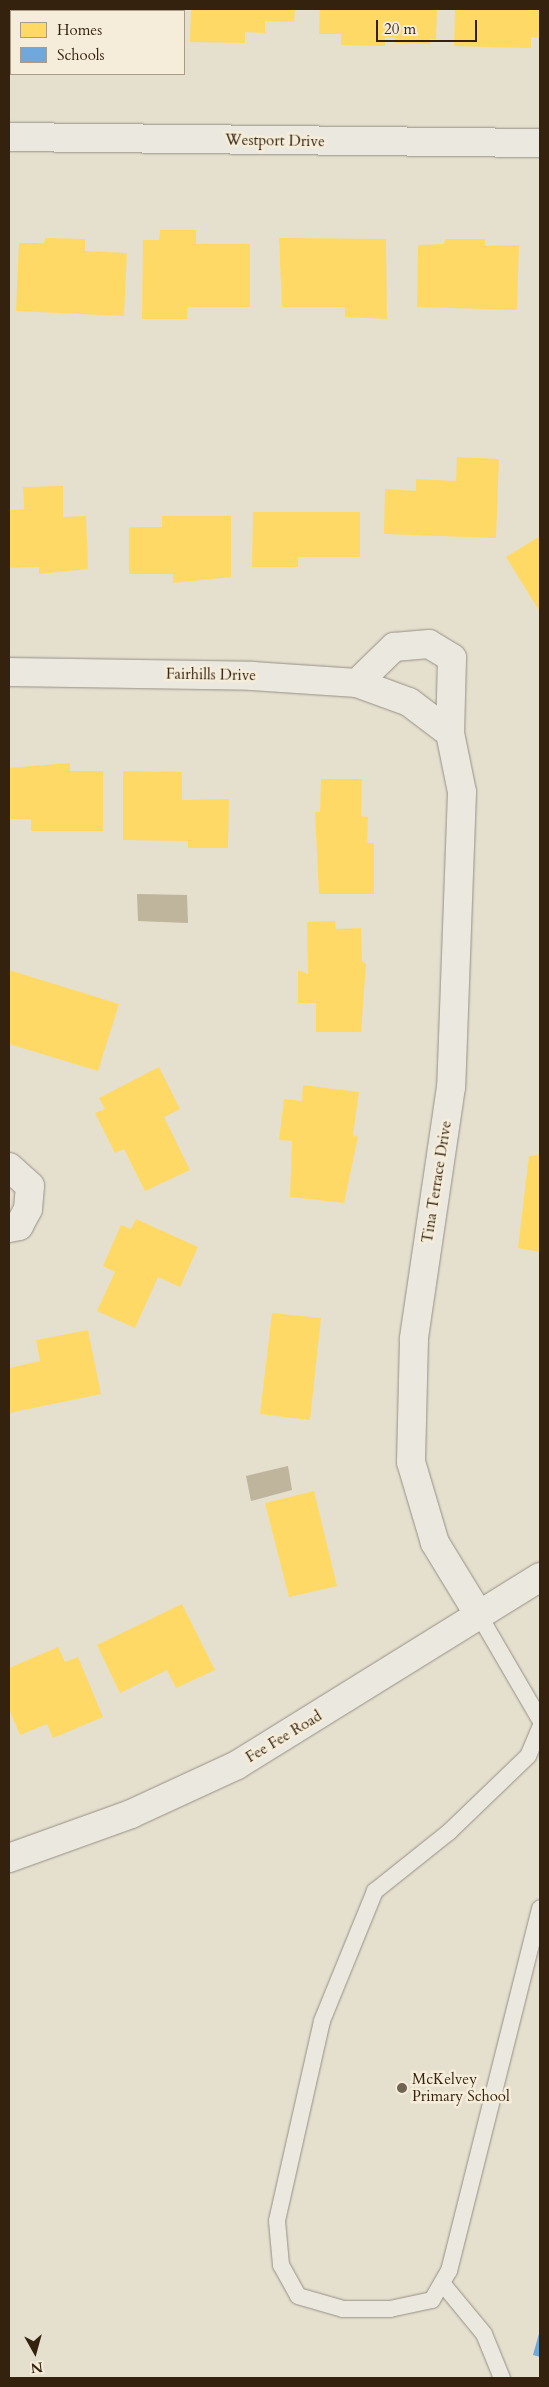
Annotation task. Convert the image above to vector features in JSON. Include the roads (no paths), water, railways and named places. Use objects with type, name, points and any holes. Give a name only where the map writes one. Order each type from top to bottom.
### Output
[{"type":"street","name":"Westport Drive","points":[[9,137],[540,143]]},
{"type":"street","name":"Tina Terrace Drive","points":[[358,683],[394,647],[429,644],[452,658],[450,733],[462,792],[451,1087],[414,1339],[411,1462],[435,1544],[479,1615]]},
{"type":"street","name":"Fairhills Drive","points":[[9,672],[252,676],[358,683],[409,702],[450,733]]},
{"type":"street","points":[[9,1167],[30,1186],[28,1209],[19,1226],[9,1228]]},
{"type":"street","name":"Fee Fee Road","points":[[9,1858],[131,1814],[237,1765],[540,1577]]},
{"type":"lane","points":[[479,1615],[540,1720]]},
{"type":"lane","points":[[540,1728],[528,1756],[450,1832],[376,1890],[322,2021],[277,2221],[281,2265],[298,2296],[344,2309],[390,2309],[432,2300],[449,2271],[536,1943],[540,1908]]},
{"type":"lane","points":[[442,2283],[484,2334],[502,2378]]},
{"type":"place","name":"McKelvey Primary School","points":[[402,2088]]}]
